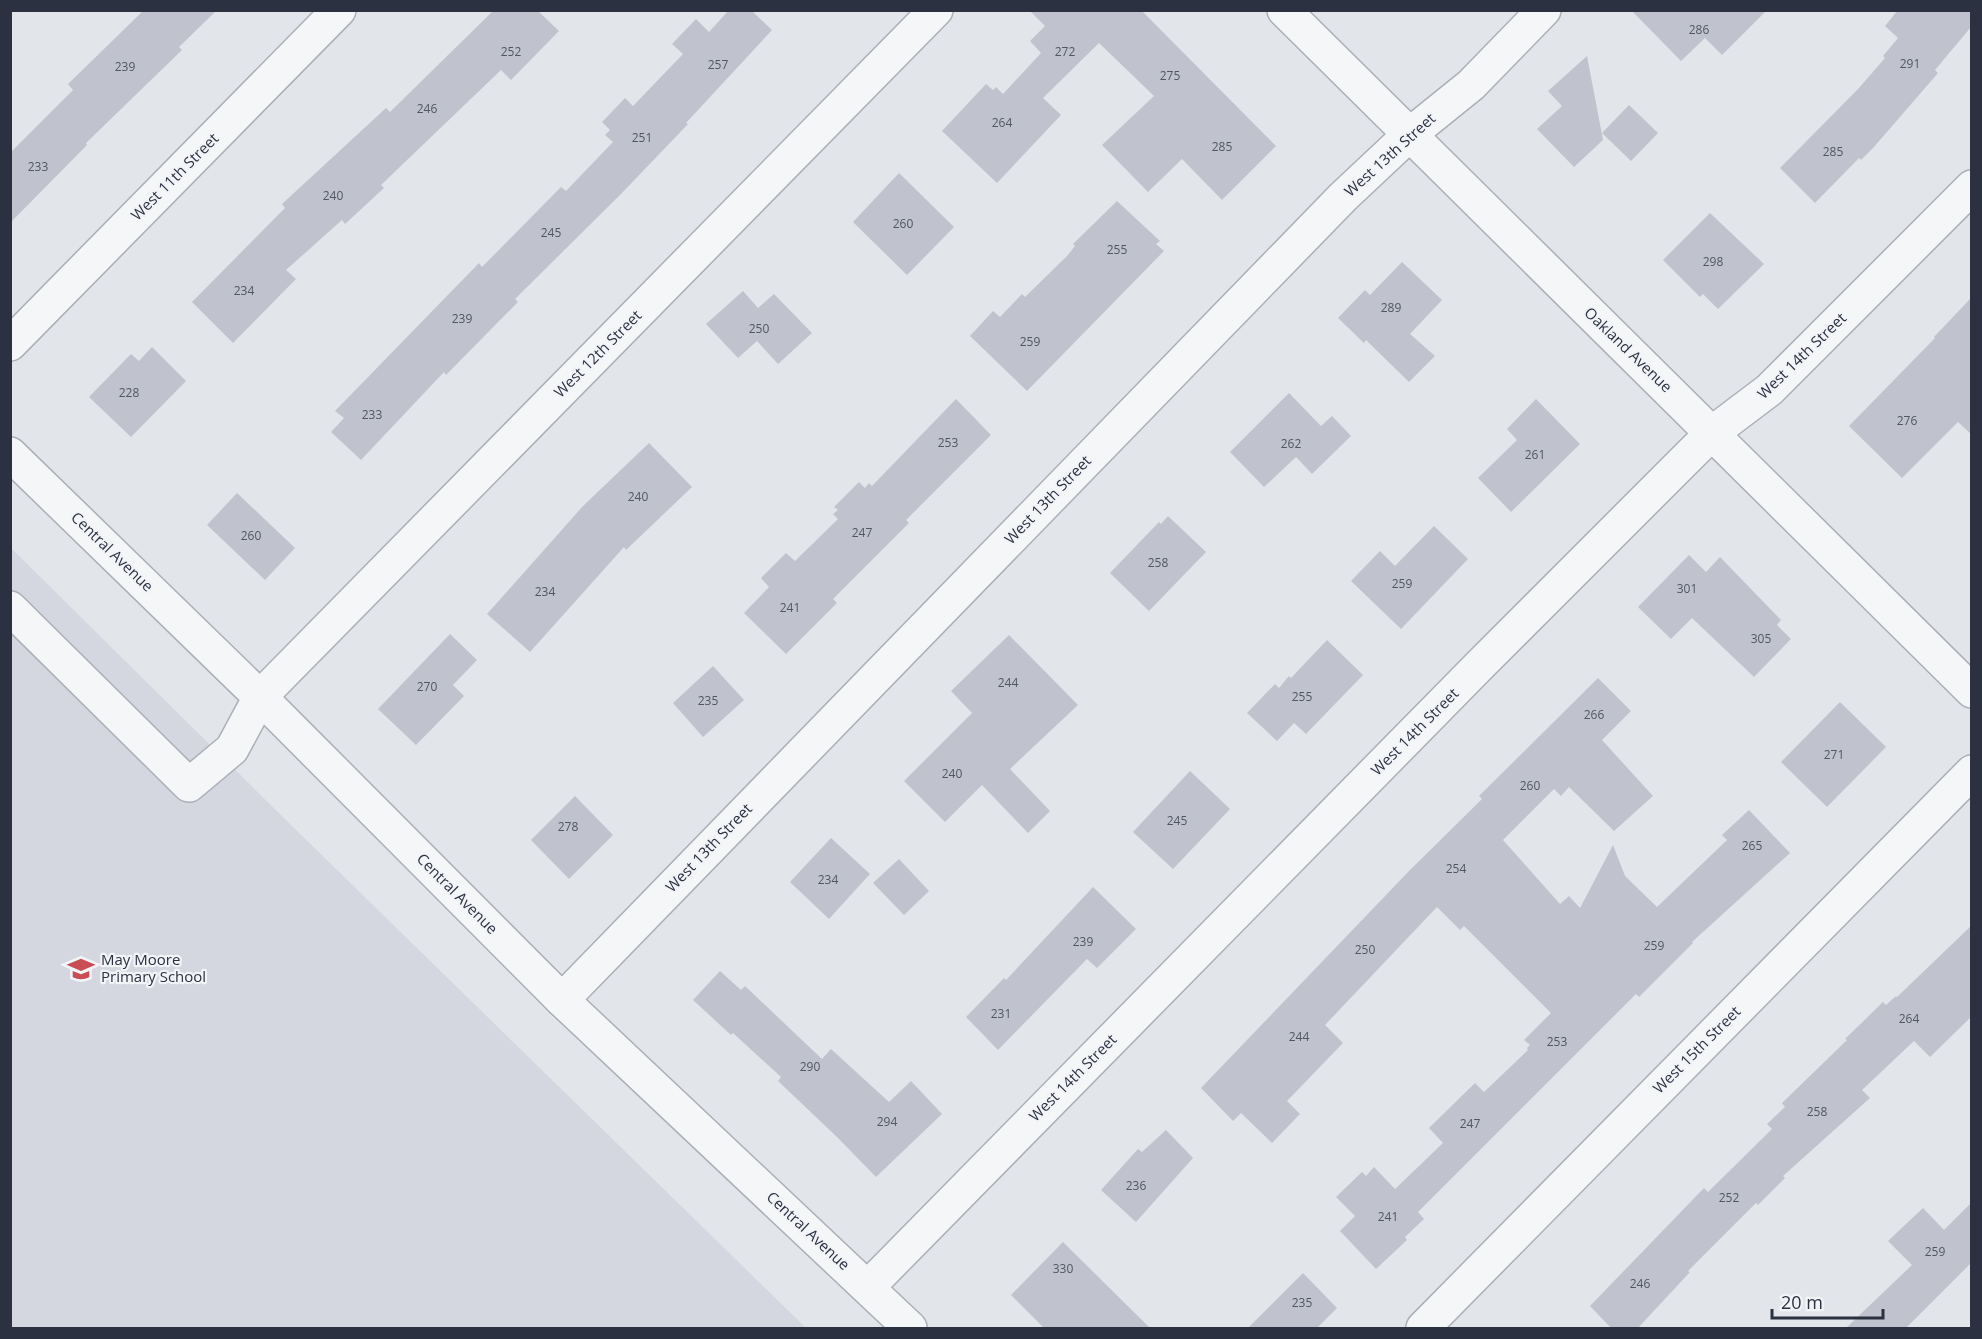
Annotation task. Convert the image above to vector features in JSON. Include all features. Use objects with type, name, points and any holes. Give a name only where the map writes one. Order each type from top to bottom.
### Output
[{"type":"street","name":"West 11th Street","points":[[10,344],[339,10]]},
{"type":"street","name":"West 12th Street","points":[[10,608],[189,785],[232,749],[260,697],[936,10]]},
{"type":"street","name":"Oakland Avenue","points":[[1284,10],[1971,691]]},
{"type":"street","name":"West 13th Street","points":[[562,1000],[1342,197],[1409,135],[1471,86],[1544,10]]},
{"type":"street","name":"West 14th Street","points":[[868,1287],[1712,432],[1769,390],[1971,187]]},
{"type":"street","name":"Central Avenue","points":[[10,454],[260,697],[562,1000],[910,1329]]},
{"type":"street","name":"West 15th Street","points":[[1423,1329],[1971,772]]},
{"type":"shaded area","points":[[10,547],[292,826],[806,1328],[11,1328]]},
{"type":"building","points":[[144,10],[217,10],[179,47],[182,50],[86,143],[87,145],[10,223],[10,153],[73,90],[68,84]]},
{"type":"building","points":[[494,10],[537,10],[559,31],[511,80],[501,70],[381,185],[384,188],[345,224],[342,220],[286,270],[296,279],[233,343],[192,302],[285,208],[282,204],[386,108],[390,112]]},
{"type":"building","points":[[729,10],[751,10],[772,30],[686,123],[688,124],[515,299],[518,302],[446,375],[444,372],[361,460],[331,432],[344,418],[335,411],[479,263],[482,267],[561,187],[566,191],[613,142],[605,135],[610,130],[602,122],[625,98],[633,106],[683,54],[672,44],[696,19],[709,32]]},
{"type":"building","points":[[1029,10],[1141,10],[1276,146],[1222,200],[1182,159],[1148,192],[1102,145],[1154,96],[1099,43],[1043,98],[1061,115],[997,183],[942,131],[986,84],[993,90],[996,87],[1003,94],[1041,53],[1030,41],[1045,26]]},
{"type":"building","points":[[1631,10],[1767,10],[1722,55],[1705,38],[1681,61]]},
{"type":"building","points":[[1898,10],[1971,10],[1971,27],[1935,70],[1938,73],[1873,148],[1861,160],[1859,158],[1815,203],[1780,168],[1859,88],[1885,58],[1883,56],[1898,38],[1885,26]]},
{"type":"building","points":[[1587,56],[1603,140],[1574,167],[1537,129],[1562,106],[1548,91]]},
{"type":"building","points":[[1629,105],[1658,133],[1631,161],[1602,133]]},
{"type":"building","points":[[899,173],[954,227],[907,275],[853,222]]},
{"type":"building","points":[[1117,201],[1160,241],[1156,244],[1164,251],[1027,391],[970,336],[993,311],[1000,317],[1022,294],[1025,297],[1067,256],[1075,246],[1073,244]]},
{"type":"building","points":[[1710,213],[1764,264],[1718,309],[1703,294],[1700,297],[1663,260]]},
{"type":"building","points":[[1402,262],[1442,300],[1410,334],[1435,356],[1409,382],[1366,340],[1364,343],[1338,318],[1365,290],[1370,295]]},
{"type":"building","points":[[743,291],[758,308],[774,294],[812,333],[778,364],[757,341],[738,358],[706,324]]},
{"type":"building","points":[[1971,298],[1971,434],[1958,422],[1902,478],[1849,426]]},
{"type":"building","points":[[152,347],[186,381],[131,437],[89,397],[131,354],[139,361]]},
{"type":"building","points":[[1289,393],[1321,426],[1332,416],[1351,436],[1312,474],[1296,457],[1264,487],[1230,452]]},
{"type":"building","points":[[956,399],[991,435],[906,520],[909,523],[833,599],[837,603],[786,654],[744,613],[769,587],[761,578],[786,553],[795,561],[838,519],[833,514],[838,510],[834,507],[859,482],[865,488],[869,483],[872,486]]},
{"type":"building","points":[[1536,399],[1580,444],[1511,512],[1478,478],[1517,440],[1507,429]]},
{"type":"building","points":[[649,443],[692,487],[626,550],[624,547],[530,652],[487,614],[583,506]]},
{"type":"building","points":[[237,493],[295,548],[265,580],[207,525]]},
{"type":"building","points":[[1168,516],[1206,552],[1149,611],[1110,573],[1159,522],[1161,524]]},
{"type":"building","points":[[1434,526],[1468,559],[1401,629],[1351,581],[1380,551],[1395,566]]},
{"type":"building","points":[[1689,555],[1706,572],[1720,557],[1781,620],[1777,625],[1791,639],[1754,677],[1692,618],[1671,639],[1638,607]]},
{"type":"building","points":[[450,634],[477,660],[453,685],[464,696],[416,745],[378,709]]},
{"type":"building","points":[[1009,635],[1078,705],[1010,769],[1050,811],[1028,833],[982,785],[945,822],[904,781],[972,713],[951,691]]},
{"type":"building","points":[[1327,640],[1363,675],[1306,734],[1294,723],[1277,741],[1247,713],[1275,684],[1279,688],[1289,676],[1291,678]]},
{"type":"building","points":[[713,666],[744,700],[703,737],[673,703]]},
{"type":"building","points":[[1598,678],[1631,711],[1602,740],[1653,796],[1614,831],[1569,787],[1561,796],[1554,789],[1503,840],[1560,904],[1569,896],[1580,908],[1613,845],[1625,876],[1657,907],[1727,840],[1722,835],[1749,810],[1790,853],[1692,942],[1639,997],[1636,994],[1418,1212],[1424,1219],[1405,1237],[1407,1240],[1376,1269],[1340,1231],[1355,1216],[1336,1197],[1362,1172],[1366,1176],[1374,1167],[1395,1189],[1443,1143],[1429,1128],[1475,1083],[1484,1092],[1528,1050],[1530,1045],[1524,1040],[1551,1013],[1464,926],[1460,930],[1437,907],[1325,1025],[1343,1043],[1287,1101],[1300,1114],[1272,1143],[1241,1113],[1233,1121],[1201,1088],[1409,871],[1482,799],[1479,796]]},
{"type":"building","points":[[1840,702],[1886,747],[1827,807],[1781,762]]},
{"type":"building","points":[[1190,771],[1230,809],[1173,869],[1133,832]]},
{"type":"building","points":[[575,796],[613,835],[569,879],[531,840]]},
{"type":"building","points":[[831,838],[870,874],[829,919],[790,882]]},
{"type":"building","points":[[899,859],[929,891],[904,915],[873,883]]},
{"type":"building","points":[[1093,887],[1136,929],[1097,968],[1087,959],[998,1050],[966,1017],[1004,978],[1006,980]]},
{"type":"building","points":[[1971,926],[1971,1017],[1930,1057],[1914,1041],[1862,1090],[1870,1098],[1783,1176],[1785,1178],[1758,1205],[1756,1203],[1688,1271],[1690,1272],[1637,1329],[1612,1329],[1590,1306],[1704,1188],[1708,1192],[1772,1129],[1767,1124],[1785,1107],[1782,1103],[1847,1040],[1845,1039],[1883,1002],[1886,1005],[1897,997]]},
{"type":"building","points":[[720,971],[741,990],[745,986],[822,1059],[831,1049],[889,1102],[911,1081],[942,1114],[876,1177],[778,1081],[781,1077],[693,1000]]},
{"type":"building","points":[[1166,1130],[1193,1158],[1136,1222],[1101,1190],[1138,1149],[1142,1152]]},
{"type":"building","points":[[1971,1203],[1971,1263],[1905,1329],[1845,1329],[1912,1265],[1888,1241],[1923,1208],[1944,1230]]},
{"type":"building","points":[[1063,1242],[1151,1329],[1045,1329],[1011,1295]]},
{"type":"building","points":[[1303,1273],[1337,1308],[1316,1329],[1247,1329]]},
{"type":"place","name":"May Moore Primary School","points":[[81,969]]}]
